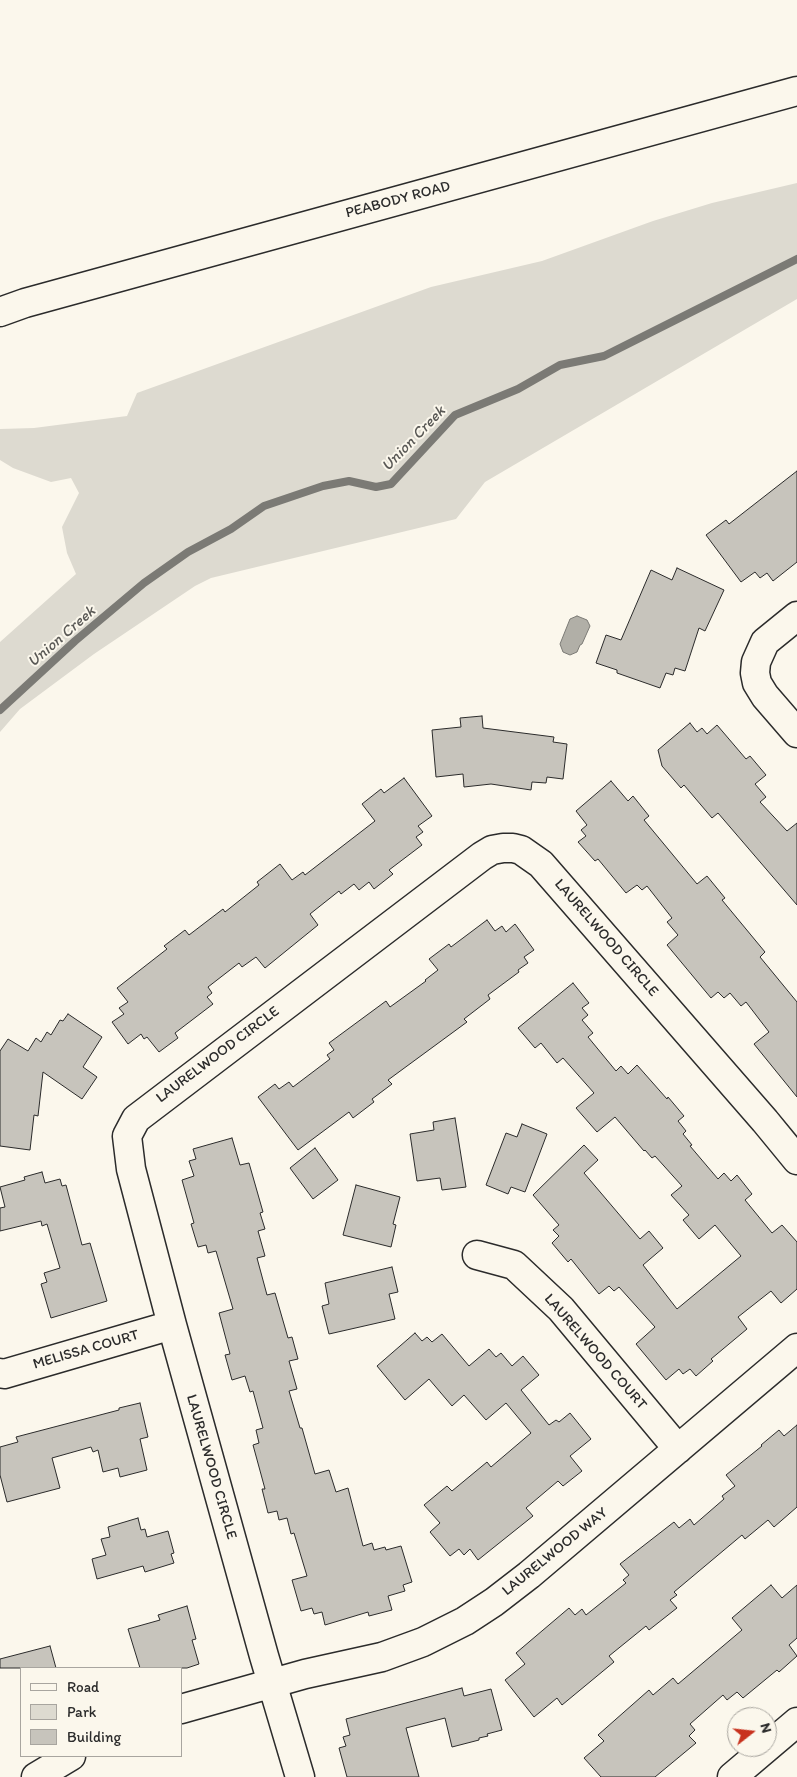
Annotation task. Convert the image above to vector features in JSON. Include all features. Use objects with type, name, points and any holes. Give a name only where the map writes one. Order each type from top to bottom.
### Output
[{"type":"street","name":"PEABODY ROAD","points":[[0,312],[25,303],[797,90]]},
{"type":"street","points":[[797,616],[765,642],[759,652],[755,673],[760,690],[797,733]]},
{"type":"street","name":"LAURELWOOD CIRCLE","points":[[300,1777],[272,1684],[172,1325],[131,1169],[127,1136],[136,1119],[433,892],[482,856],[492,850],[503,848],[521,850],[541,864],[797,1160]]},
{"type":"street","name":"LAURELWOOD COURT","points":[[477,1255],[514,1265],[561,1308],[678,1449]]},
{"type":"street","name":"MELISSA COURT","points":[[0,1373],[4,1374],[172,1325]]},
{"type":"street","name":"LAURELWOOD WAY","points":[[182,1709],[305,1674],[382,1657],[423,1642],[465,1621],[529,1575],[797,1348]]},
{"type":"street","points":[[732,1777],[797,1722]]},
{"type":"street","points":[[36,1777],[69,1757]]},
{"type":"green space","points":[[797,183],[797,299],[485,482],[456,519],[211,578],[195,586],[94,654],[20,709],[0,732],[0,642],[76,574],[67,553],[62,527],[79,493],[71,478],[51,482],[13,468],[0,460],[0,429],[34,428],[127,416],[137,393],[431,287],[542,261],[653,221],[712,203]]},
{"type":"shaded area","points":[[577,616],[587,620],[590,626],[577,652],[570,655],[563,652],[560,644],[570,619]]},
{"type":"building","points":[[797,471],[797,562],[773,581],[767,573],[760,578],[755,572],[741,582],[706,535],[726,520],[729,524]]},
{"type":"building","points":[[677,568],[724,590],[705,631],[699,628],[685,671],[675,668],[673,675],[666,673],[660,688],[617,673],[617,670],[596,663],[606,635],[621,640],[651,570],[672,580]]},
{"type":"building","points":[[482,716],[483,728],[554,737],[553,742],[567,744],[563,779],[547,777],[546,783],[532,782],[531,790],[491,784],[464,787],[463,774],[436,777],[432,730],[461,727],[460,718]]},
{"type":"building","points":[[690,723],[697,732],[702,728],[707,734],[717,725],[746,759],[750,756],[766,775],[755,784],[766,797],[760,802],[787,831],[797,823],[797,905],[718,813],[712,818],[684,785],[681,788],[662,766],[658,750]]},
{"type":"building","points":[[404,778],[432,816],[418,826],[423,832],[416,837],[422,845],[389,870],[393,874],[374,889],[369,882],[359,890],[354,884],[341,894],[339,891],[310,914],[318,925],[265,968],[256,957],[242,967],[239,963],[208,987],[212,993],[207,997],[213,1004],[175,1033],[178,1038],[159,1052],[147,1037],[144,1039],[141,1034],[128,1044],[112,1022],[124,1014],[119,1008],[128,1002],[117,988],[167,949],[164,946],[185,930],[189,935],[223,909],[225,912],[259,885],[257,882],[280,864],[292,880],[303,872],[305,875],[375,821],[362,804],[381,789],[384,793]]},
{"type":"building","points":[[611,781],[628,801],[633,796],[649,816],[644,820],[697,884],[707,876],[725,898],[722,900],[765,952],[760,957],[797,1002],[797,1097],[754,1044],[769,1032],[746,1002],[741,1006],[730,993],[724,998],[718,992],[711,998],[667,945],[678,935],[667,922],[672,918],[647,886],[642,890],[637,885],[626,893],[598,859],[595,861],[578,842],[586,836],[581,830],[587,825],[576,811]]},
{"type":"building","points":[[487,920],[495,931],[502,926],[506,932],[515,924],[534,950],[524,957],[528,963],[488,995],[490,999],[464,1019],[467,1022],[388,1080],[392,1084],[372,1099],[374,1102],[353,1118],[349,1112],[298,1150],[258,1097],[275,1084],[279,1089],[289,1082],[293,1087],[330,1059],[327,1055],[334,1050],[329,1043],[386,1001],[390,1007],[426,981],[438,970],[429,959],[449,944],[451,947]]},
{"type":"building","points":[[573,983],[589,1003],[582,1008],[588,1015],[582,1020],[593,1033],[588,1037],[616,1071],[621,1066],[628,1074],[637,1065],[684,1116],[678,1121],[686,1131],[683,1134],[692,1145],[690,1146],[718,1179],[724,1173],[731,1181],[737,1175],[752,1194],[745,1200],[772,1233],[782,1225],[797,1242],[797,1289],[781,1303],[771,1291],[738,1317],[747,1329],[711,1359],[713,1361],[696,1376],[690,1369],[683,1374],[679,1369],[666,1380],[636,1344],[655,1327],[619,1287],[614,1291],[609,1286],[599,1294],[571,1259],[568,1262],[552,1243],[559,1236],[553,1230],[559,1225],[533,1195],[584,1145],[598,1160],[584,1173],[640,1239],[649,1231],[663,1248],[643,1265],[677,1309],[741,1256],[715,1225],[699,1239],[683,1220],[689,1215],[671,1195],[682,1186],[655,1156],[652,1158],[644,1151],[615,1117],[597,1132],[576,1108],[594,1093],[563,1058],[557,1063],[541,1043],[535,1048],[518,1028]]},
{"type":"building","points":[[68,1014],[102,1037],[83,1067],[97,1077],[82,1099],[43,1072],[38,1116],[34,1115],[30,1150],[0,1146],[0,1051],[8,1039],[28,1051],[36,1038],[41,1042],[47,1032],[51,1035],[60,1020],[63,1021]]},
{"type":"building","points":[[455,1118],[466,1187],[442,1190],[440,1178],[417,1181],[410,1134],[434,1130],[433,1122]]},
{"type":"building","points":[[522,1124],[547,1134],[525,1192],[511,1187],[508,1194],[486,1185],[506,1133],[517,1137]]},
{"type":"building","points":[[232,1138],[240,1165],[249,1163],[263,1212],[260,1213],[265,1229],[258,1231],[265,1256],[257,1258],[267,1295],[275,1293],[288,1338],[292,1337],[298,1359],[289,1361],[297,1389],[289,1391],[315,1474],[329,1470],[336,1492],[348,1488],[363,1546],[372,1543],[374,1550],[385,1547],[386,1550],[401,1546],[412,1582],[403,1585],[405,1591],[388,1596],[392,1610],[369,1616],[368,1612],[325,1625],[322,1612],[314,1614],[312,1608],[301,1611],[292,1580],[307,1576],[294,1533],[291,1534],[287,1518],[279,1520],[277,1511],[268,1513],[262,1489],[265,1489],[253,1445],[259,1443],[256,1430],[263,1428],[253,1391],[250,1392],[245,1376],[232,1380],[225,1355],[230,1354],[219,1313],[233,1309],[216,1251],[208,1253],[206,1245],[198,1247],[191,1224],[194,1223],[182,1180],[194,1176],[189,1161],[196,1159],[193,1149]]},
{"type":"building","points":[[315,1148],[338,1180],[313,1199],[290,1168]]},
{"type":"building","points":[[42,1172],[45,1183],[60,1179],[62,1186],[66,1185],[82,1245],[90,1243],[107,1301],[51,1318],[41,1284],[47,1282],[44,1273],[60,1268],[47,1224],[42,1226],[41,1221],[0,1231],[0,1208],[5,1207],[0,1187],[25,1180],[24,1177]]},
{"type":"building","points":[[356,1185],[400,1197],[393,1224],[396,1225],[391,1247],[343,1235]]},
{"type":"building","points":[[392,1267],[398,1292],[389,1294],[395,1319],[329,1334],[322,1306],[329,1304],[325,1283]]},
{"type":"building","points":[[415,1333],[422,1341],[427,1337],[432,1342],[442,1334],[469,1366],[489,1349],[496,1357],[501,1353],[512,1366],[523,1356],[539,1375],[521,1390],[549,1425],[556,1420],[559,1422],[570,1413],[591,1439],[570,1456],[582,1471],[563,1486],[558,1481],[526,1508],[533,1516],[478,1560],[470,1549],[464,1555],[459,1549],[450,1556],[430,1532],[440,1523],[424,1505],[447,1486],[452,1491],[487,1462],[491,1467],[531,1433],[506,1403],[486,1420],[464,1395],[452,1406],[429,1379],[405,1400],[377,1366]]},
{"type":"building","points":[[140,1403],[148,1437],[140,1439],[147,1470],[120,1477],[118,1468],[103,1472],[98,1450],[93,1452],[91,1447],[52,1458],[60,1488],[7,1502],[0,1475],[0,1447],[18,1442],[16,1437]]},
{"type":"building","points":[[797,1425],[797,1507],[774,1527],[768,1520],[745,1539],[742,1535],[674,1592],[677,1595],[670,1600],[677,1608],[649,1630],[646,1626],[609,1656],[614,1662],[562,1705],[557,1698],[534,1717],[505,1680],[525,1664],[516,1653],[569,1608],[575,1615],[582,1609],[586,1615],[626,1583],[623,1580],[629,1575],[620,1564],[674,1522],[679,1528],[690,1519],[694,1525],[724,1499],[722,1496],[735,1486],[726,1475],[779,1430],[784,1436]]},
{"type":"building","points":[[138,1518],[141,1530],[145,1529],[147,1537],[168,1531],[174,1553],[171,1554],[174,1563],[145,1572],[143,1566],[97,1579],[92,1559],[106,1555],[101,1539],[110,1537],[108,1527]]},
{"type":"building","points":[[771,1585],[782,1598],[797,1585],[797,1638],[789,1645],[797,1656],[779,1672],[777,1670],[743,1698],[737,1692],[727,1700],[723,1695],[690,1724],[695,1730],[689,1736],[696,1743],[655,1777],[601,1777],[584,1758],[604,1741],[598,1735],[649,1690],[653,1695],[673,1678],[678,1684],[742,1630],[732,1618]]},
{"type":"building","points":[[187,1606],[196,1639],[192,1640],[199,1664],[187,1668],[140,1667],[128,1629],[160,1620],[158,1615]]},
{"type":"building","points":[[50,1646],[56,1667],[0,1668],[0,1659]]},
{"type":"building","points":[[462,1688],[464,1696],[491,1689],[502,1730],[487,1734],[488,1736],[479,1738],[479,1740],[452,1747],[445,1718],[406,1728],[419,1777],[347,1777],[339,1748],[346,1746],[343,1737],[350,1735],[346,1719]]},
{"type":"waterway","name":"Union Creek","points":[[0,710],[75,641],[144,583],[188,552],[231,529],[264,506],[323,486],[349,481],[376,487],[391,484],[455,415],[518,389],[560,365],[604,356],[797,259]]}]
